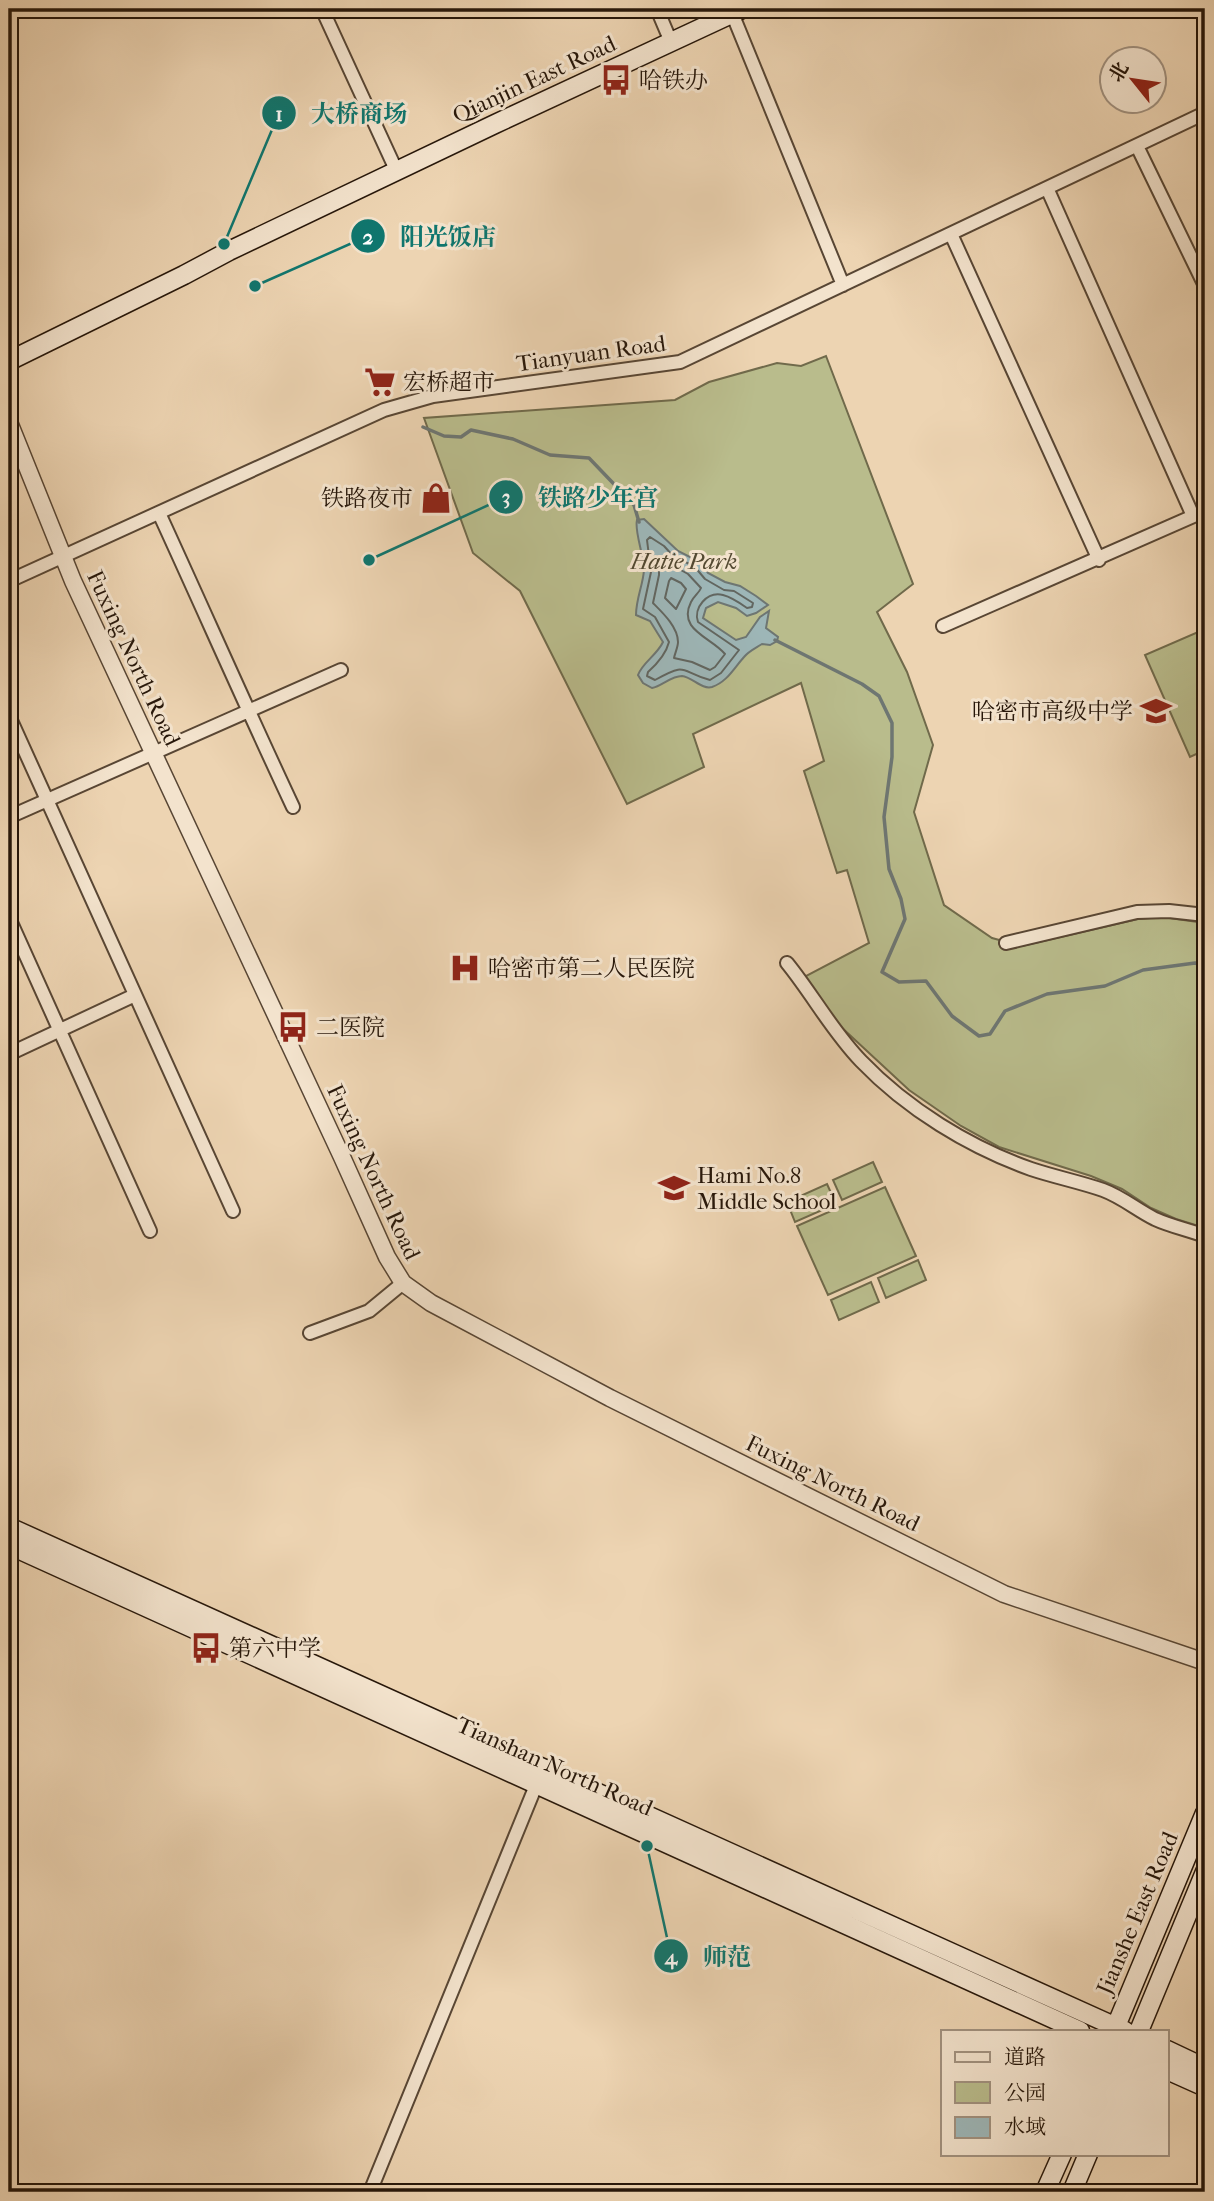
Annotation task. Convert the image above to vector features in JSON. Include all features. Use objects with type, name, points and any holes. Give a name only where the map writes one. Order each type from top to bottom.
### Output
[{"type":"main road","name":"Qianjin East Road","points":[[9,361],[229,251],[737,11]]},
{"type":"main road","points":[[9,1527],[540,1777],[1118,2030]]},
{"type":"main road","name":"Tianshan North Road","points":[[9,1545],[540,1777],[1078,2030]]},
{"type":"main road","name":"Jianshe East Road","points":[[1118,2030],[1205,1813]]},
{"type":"main road","name":"Jianshe East Road","points":[[1139,2030],[1205,1872]]},
{"type":"main road","points":[[1168,2050],[1205,2067]]},
{"type":"main road","points":[[1168,2070],[1205,2087]]},
{"type":"main road","points":[[1045,2192],[1061,2156]]},
{"type":"main road","points":[[1072,2192],[1087,2156]]},
{"type":"street","points":[[322,9],[397,172]]},
{"type":"street","points":[[657,9],[671,42]]},
{"type":"street","points":[[737,11],[843,285]]},
{"type":"street","name":"Tianyuan Road","points":[[9,581],[384,410],[433,397],[680,362],[1205,113]]},
{"type":"street","points":[[1137,146],[1205,286]]},
{"type":"street","points":[[943,626],[1199,514],[1047,188]]},
{"type":"street","points":[[951,234],[1099,560]]},
{"type":"street","name":"Fuxing North Road","points":[[9,422],[73,581],[342,1157],[364,1211],[403,1283],[431,1303],[598,1391],[1004,1594],[1205,1662]]},
{"type":"street","points":[[159,513],[293,807]]},
{"type":"street","points":[[9,817],[341,670]]},
{"type":"street","points":[[9,716],[233,1211]]},
{"type":"street","points":[[1006,943],[1137,912],[1169,911],[1205,915]]},
{"type":"street","points":[[9,918],[150,1231]]},
{"type":"street","points":[[787,963],[804,984],[832,1029],[861,1061],[894,1091],[935,1121],[981,1147],[1031,1169],[1105,1191],[1156,1219],[1205,1236]]},
{"type":"street","points":[[9,1054],[135,995]]},
{"type":"street","points":[[310,1333],[369,1311],[403,1283]]},
{"type":"street","points":[[370,2192],[540,1777]]},
{"type":"green space","name":"Hatie Park","points":[[826,356],[913,584],[877,612],[907,672],[933,745],[914,812],[944,905],[992,938],[1022,946],[1138,919],[1162,917],[1205,923],[1205,1228],[1151,1208],[1122,1189],[1091,1176],[999,1147],[961,1126],[909,1090],[840,1026],[804,977],[869,943],[847,870],[837,873],[804,771],[824,761],[801,683],[693,734],[704,767],[627,804],[520,591],[473,553],[424,418],[675,400],[709,382],[777,363],[801,366]]},
{"type":"green space","points":[[1205,629],[1205,750],[1190,757],[1145,655]]},
{"type":"green space","points":[[873,1162],[882,1182],[842,1200],[833,1180]]},
{"type":"green space","points":[[827,1184],[836,1204],[795,1222],[787,1202]]},
{"type":"green space","points":[[885,1187],[916,1256],[828,1295],[797,1226]]},
{"type":"green space","points":[[918,1260],[926,1280],[886,1298],[878,1278]]},
{"type":"green space","points":[[871,1282],[879,1302],[839,1320],[831,1300]]},
{"type":"water","points":[[644,519],[678,551],[700,562],[708,573],[740,586],[768,605],[747,616],[736,608],[718,602],[706,608],[703,618],[736,640],[746,637],[760,617],[769,611],[766,628],[778,637],[777,641],[770,645],[762,644],[750,651],[717,685],[705,687],[682,676],[652,688],[643,683],[638,675],[663,642],[650,621],[636,615],[644,570],[636,525],[637,520]]},
{"type":"waterway","points":[[423,427],[444,436],[461,437],[471,430],[513,439],[550,455],[589,458],[634,505],[639,522]]},
{"type":"waterway","points":[[775,640],[862,684],[879,696],[892,723],[892,757],[884,817],[889,869],[901,899],[905,919],[882,972],[899,982],[926,981],[952,1016],[979,1036],[990,1034],[1005,1011],[1047,994],[1105,986],[1143,970],[1195,963],[1205,966]]},
{"type":"place","name":"哈铁办","points":[[616,80]]},
{"type":"place","name":"大桥商场","points":[[224,244]]},
{"type":"place","name":"阳光饭店","points":[[255,286]]},
{"type":"place","name":"宏桥超市","points":[[380,382]]},
{"type":"place","name":"铁路夜市","points":[[436,498]]},
{"type":"place","name":"铁路少年宫","points":[[369,560]]},
{"type":"place","name":"哈密市高级中学","points":[[1156,711]]},
{"type":"place","name":"哈密市第二人民医院","points":[[465,968]]},
{"type":"place","name":"二医院","points":[[293,1027]]},
{"type":"place","name":"Hami No.8 Middle School","points":[[674,1188]]},
{"type":"place","name":"第六中学","points":[[206,1648]]},
{"type":"place","name":"师范","points":[[647,1846]]}]
